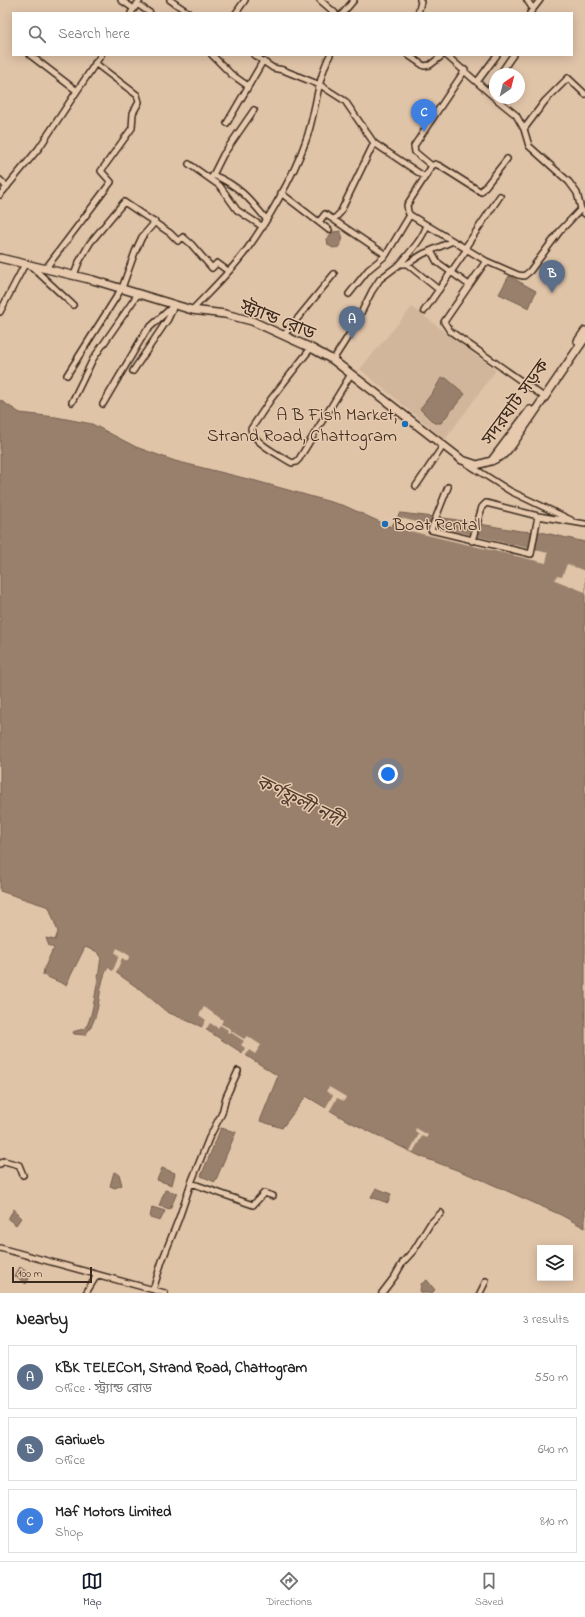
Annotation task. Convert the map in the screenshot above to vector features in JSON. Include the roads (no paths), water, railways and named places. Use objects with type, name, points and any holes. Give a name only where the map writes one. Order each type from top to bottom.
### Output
[{"type":"main road","name":"স্ট্র্যান্ড রোড","points":[[0,258],[74,275],[192,310],[225,314],[252,321],[311,348],[333,360],[462,460],[477,465],[491,461]]},
{"type":"main road","name":"সদরঘাট সড়ক","points":[[491,461],[503,455],[512,445],[585,331]]},
{"type":"main road","name":"সদরঘাট সড়ক","points":[[542,396],[585,338]]},
{"type":"street","points":[[121,0],[148,12]]},
{"type":"street","points":[[170,0],[188,12]]},
{"type":"street","points":[[237,12],[245,0]]},
{"type":"street","points":[[320,0],[334,12]]},
{"type":"street","points":[[344,12],[354,0]]},
{"type":"street","points":[[527,0],[532,11],[540,0]]},
{"type":"street","points":[[418,12],[421,1]]},
{"type":"street","points":[[31,56],[76,91]]},
{"type":"street","points":[[0,195],[39,148],[100,56]]},
{"type":"street","points":[[213,56],[231,74],[248,86]]},
{"type":"street","points":[[256,56],[273,68],[283,70],[320,85],[345,101],[374,143],[425,177]]},
{"type":"street","points":[[192,310],[245,253],[262,227],[281,193],[306,142],[329,56]]},
{"type":"street","points":[[409,56],[424,66],[430,65],[444,56]]},
{"type":"street","points":[[446,56],[465,70],[488,92]]},
{"type":"street","points":[[477,82],[495,56]]},
{"type":"street","points":[[504,68],[512,56]]},
{"type":"street","points":[[227,123],[263,61]]},
{"type":"street","points":[[46,268],[111,182],[101,171],[132,128],[133,113],[139,102],[137,95],[95,63]]},
{"type":"street","points":[[432,166],[415,152],[414,146],[465,70]]},
{"type":"street","points":[[524,129],[544,101],[568,78],[585,94]]},
{"type":"street","points":[[502,104],[516,115],[524,129],[530,146],[570,182],[577,194],[581,209],[585,214]]},
{"type":"street","points":[[212,178],[223,155],[254,110]]},
{"type":"street","points":[[334,219],[340,213],[374,143]]},
{"type":"street","points":[[507,159],[482,192],[435,164],[432,166],[407,205],[408,212],[410,215],[486,261],[518,275],[524,276],[530,271],[560,230],[581,209]]},
{"type":"street","points":[[189,164],[212,178],[220,186],[237,210],[262,227]]},
{"type":"street","points":[[212,178],[231,183],[239,189],[266,220]]},
{"type":"street","points":[[0,180],[7,187]]},
{"type":"street","points":[[281,193],[329,230]]},
{"type":"street","points":[[424,311],[451,273],[500,196]]},
{"type":"street","points":[[74,275],[90,243],[123,203],[126,202],[170,233],[178,241],[183,237],[212,268],[217,263],[228,271]]},
{"type":"street","points":[[319,222],[324,213],[386,255]]},
{"type":"street","points":[[349,294],[368,270],[386,255],[410,215]]},
{"type":"street","points":[[67,375],[122,288],[135,252],[142,238],[155,222]]},
{"type":"street","points":[[333,360],[354,327],[380,278],[400,264],[425,231],[427,225]]},
{"type":"street","points":[[400,264],[407,264],[453,241]]},
{"type":"street","points":[[431,251],[437,262],[469,285]]},
{"type":"street","points":[[486,261],[444,322],[450,331],[542,396]]},
{"type":"street","points":[[0,312],[28,264],[73,305]]},
{"type":"street","points":[[407,264],[439,290]]},
{"type":"street","points":[[284,336],[334,274]]},
{"type":"street","points":[[72,402],[93,359],[138,294]]},
{"type":"street","points":[[133,371],[168,319],[174,305]]},
{"type":"street","points":[[103,404],[146,331],[174,305]]},
{"type":"street","points":[[311,348],[271,399],[251,429],[253,437],[270,449],[292,462],[296,462],[352,374]]},
{"type":"street","points":[[416,486],[443,446]]},
{"type":"street","points":[[462,460],[510,491],[578,523]]},
{"type":"street","points":[[448,487],[431,530],[530,554],[538,516]]},
{"type":"street","points":[[472,541],[482,507],[486,503],[538,516],[585,524]]},
{"type":"street","points":[[153,1290],[162,1261],[191,1183],[209,1138],[222,1113],[226,1097],[238,1071]]},
{"type":"street","points":[[0,1164],[4,1161],[19,1166],[23,1175]]},
{"type":"street","points":[[191,1183],[253,1205],[264,1193],[274,1196]]},
{"type":"street","points":[[382,1293],[395,1276],[403,1262],[414,1250],[430,1224],[441,1213]]},
{"type":"street","points":[[0,1248],[165,1293]]},
{"type":"street","points":[[86,1293],[97,1274]]},
{"type":"street","points":[[480,1293],[486,1281]]},
{"type":"water","points":[[340,231],[342,239],[339,247],[333,248],[328,245],[327,239],[333,232]]},
{"type":"water","points":[[509,276],[536,291],[529,308],[499,294]]},
{"type":"water","points":[[441,378],[446,378],[465,394],[441,423],[434,423],[420,409],[435,389]]},
{"type":"water","name":"কর্ণফুলী নদী","points":[[0,400],[20,413],[56,417],[92,424],[136,447],[175,461],[256,481],[345,506],[391,527],[400,513],[451,519],[520,531],[541,532],[585,542],[585,1228],[561,1215],[478,1178],[422,1157],[346,1120],[306,1096],[282,1128],[260,1121],[278,1076],[202,1027],[167,1012],[141,990],[108,967],[104,975],[97,1010],[91,1027],[85,1035],[74,1034],[73,1032],[85,1028],[91,1016],[101,957],[98,952],[85,947],[66,985],[43,975],[44,969],[52,951],[54,950],[54,948],[49,946],[46,938],[55,940],[58,932],[49,907],[0,891]]},
{"type":"water","points":[[221,1128],[236,1132],[215,1182],[201,1176]]},
{"type":"water","points":[[162,1168],[175,1173],[172,1185],[157,1180]]},
{"type":"water","points":[[114,1172],[119,1174],[122,1185],[115,1188],[110,1186]]},
{"type":"water","points":[[376,1188],[391,1194],[388,1203],[371,1197]]},
{"type":"water","points":[[165,1190],[177,1193],[170,1209],[159,1206]]},
{"type":"water","points":[[152,1207],[165,1211],[160,1221],[150,1218]]},
{"type":"water","points":[[14,1209],[21,1218],[16,1225],[8,1219]]},
{"type":"water","points":[[20,1267],[31,1275],[26,1284],[15,1276]]},
{"type":"water","points":[[427,1280],[435,1290],[432,1293],[422,1293],[420,1291],[421,1284]]},
{"type":"place","name":"Maf Motors Limited","points":[[424,132]]},
{"type":"place","name":"Gariweb","points":[[552,293]]},
{"type":"place","name":"KBK TELECOM, Strand Road, Chattogram","points":[[352,339]]},
{"type":"place","name":"A B Fish Market, Strand Road, Chattogram","points":[[405,424]]},
{"type":"place","name":"Boat Rental","points":[[385,524]]}]
